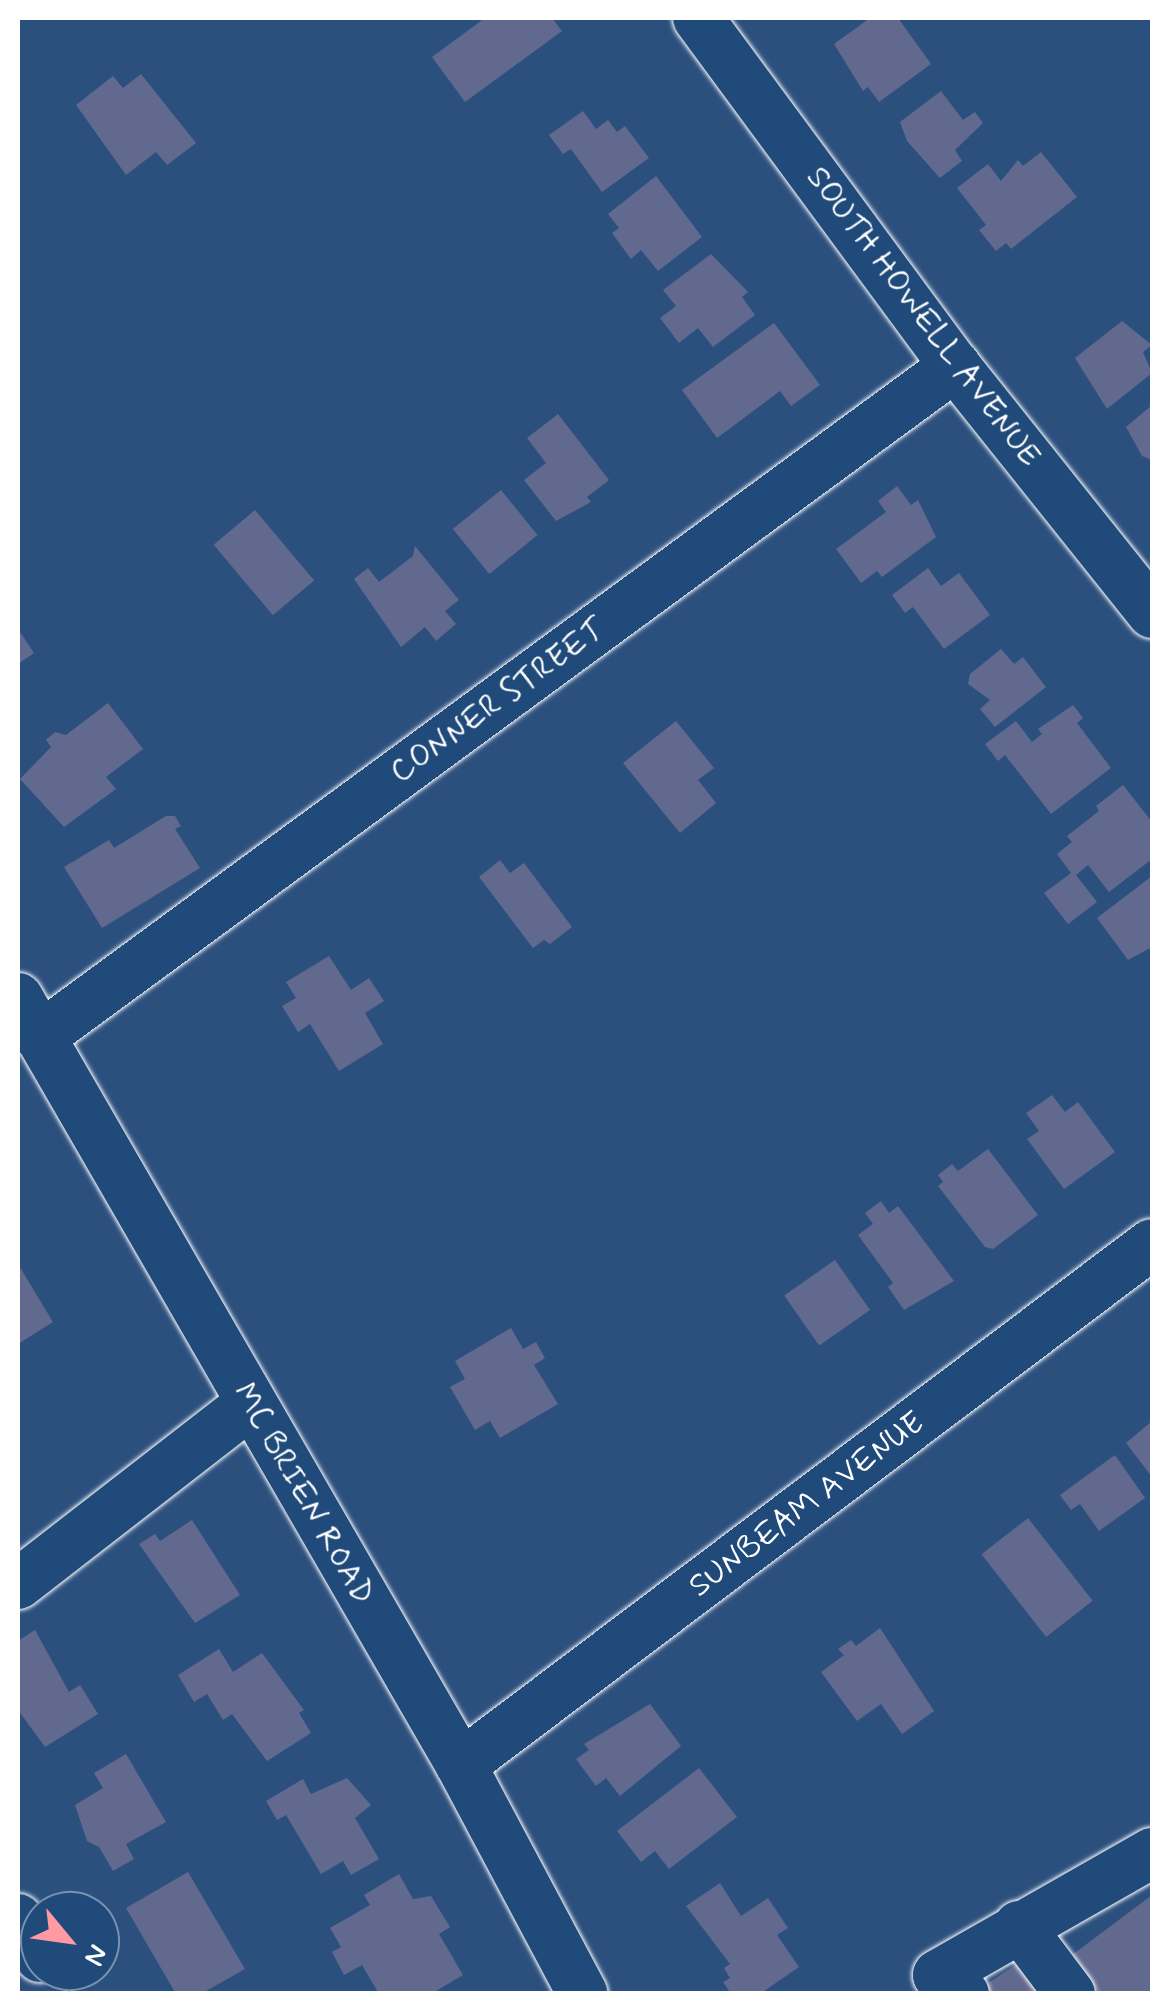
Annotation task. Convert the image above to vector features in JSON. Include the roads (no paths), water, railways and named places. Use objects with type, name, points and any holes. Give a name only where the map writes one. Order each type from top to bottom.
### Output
[{"type":"street","name":"SOUTH HOWELL AVENUE","points":[[698,18],[955,366],[1152,613]]},
{"type":"street","name":"CONNER STREET","points":[[29,1017],[955,366]]},
{"type":"street","name":"MC BRIEN ROAD","points":[[29,1017],[462,1766],[583,1994]]},
{"type":"street","name":"SUNBEAM AVENUE","points":[[462,1766],[1152,1244]]},
{"type":"street","points":[[18,1584],[250,1404]]},
{"type":"street","points":[[951,1991],[938,1975],[1152,1852]]},
{"type":"street","points":[[1019,1926],[1070,1994]]}]
